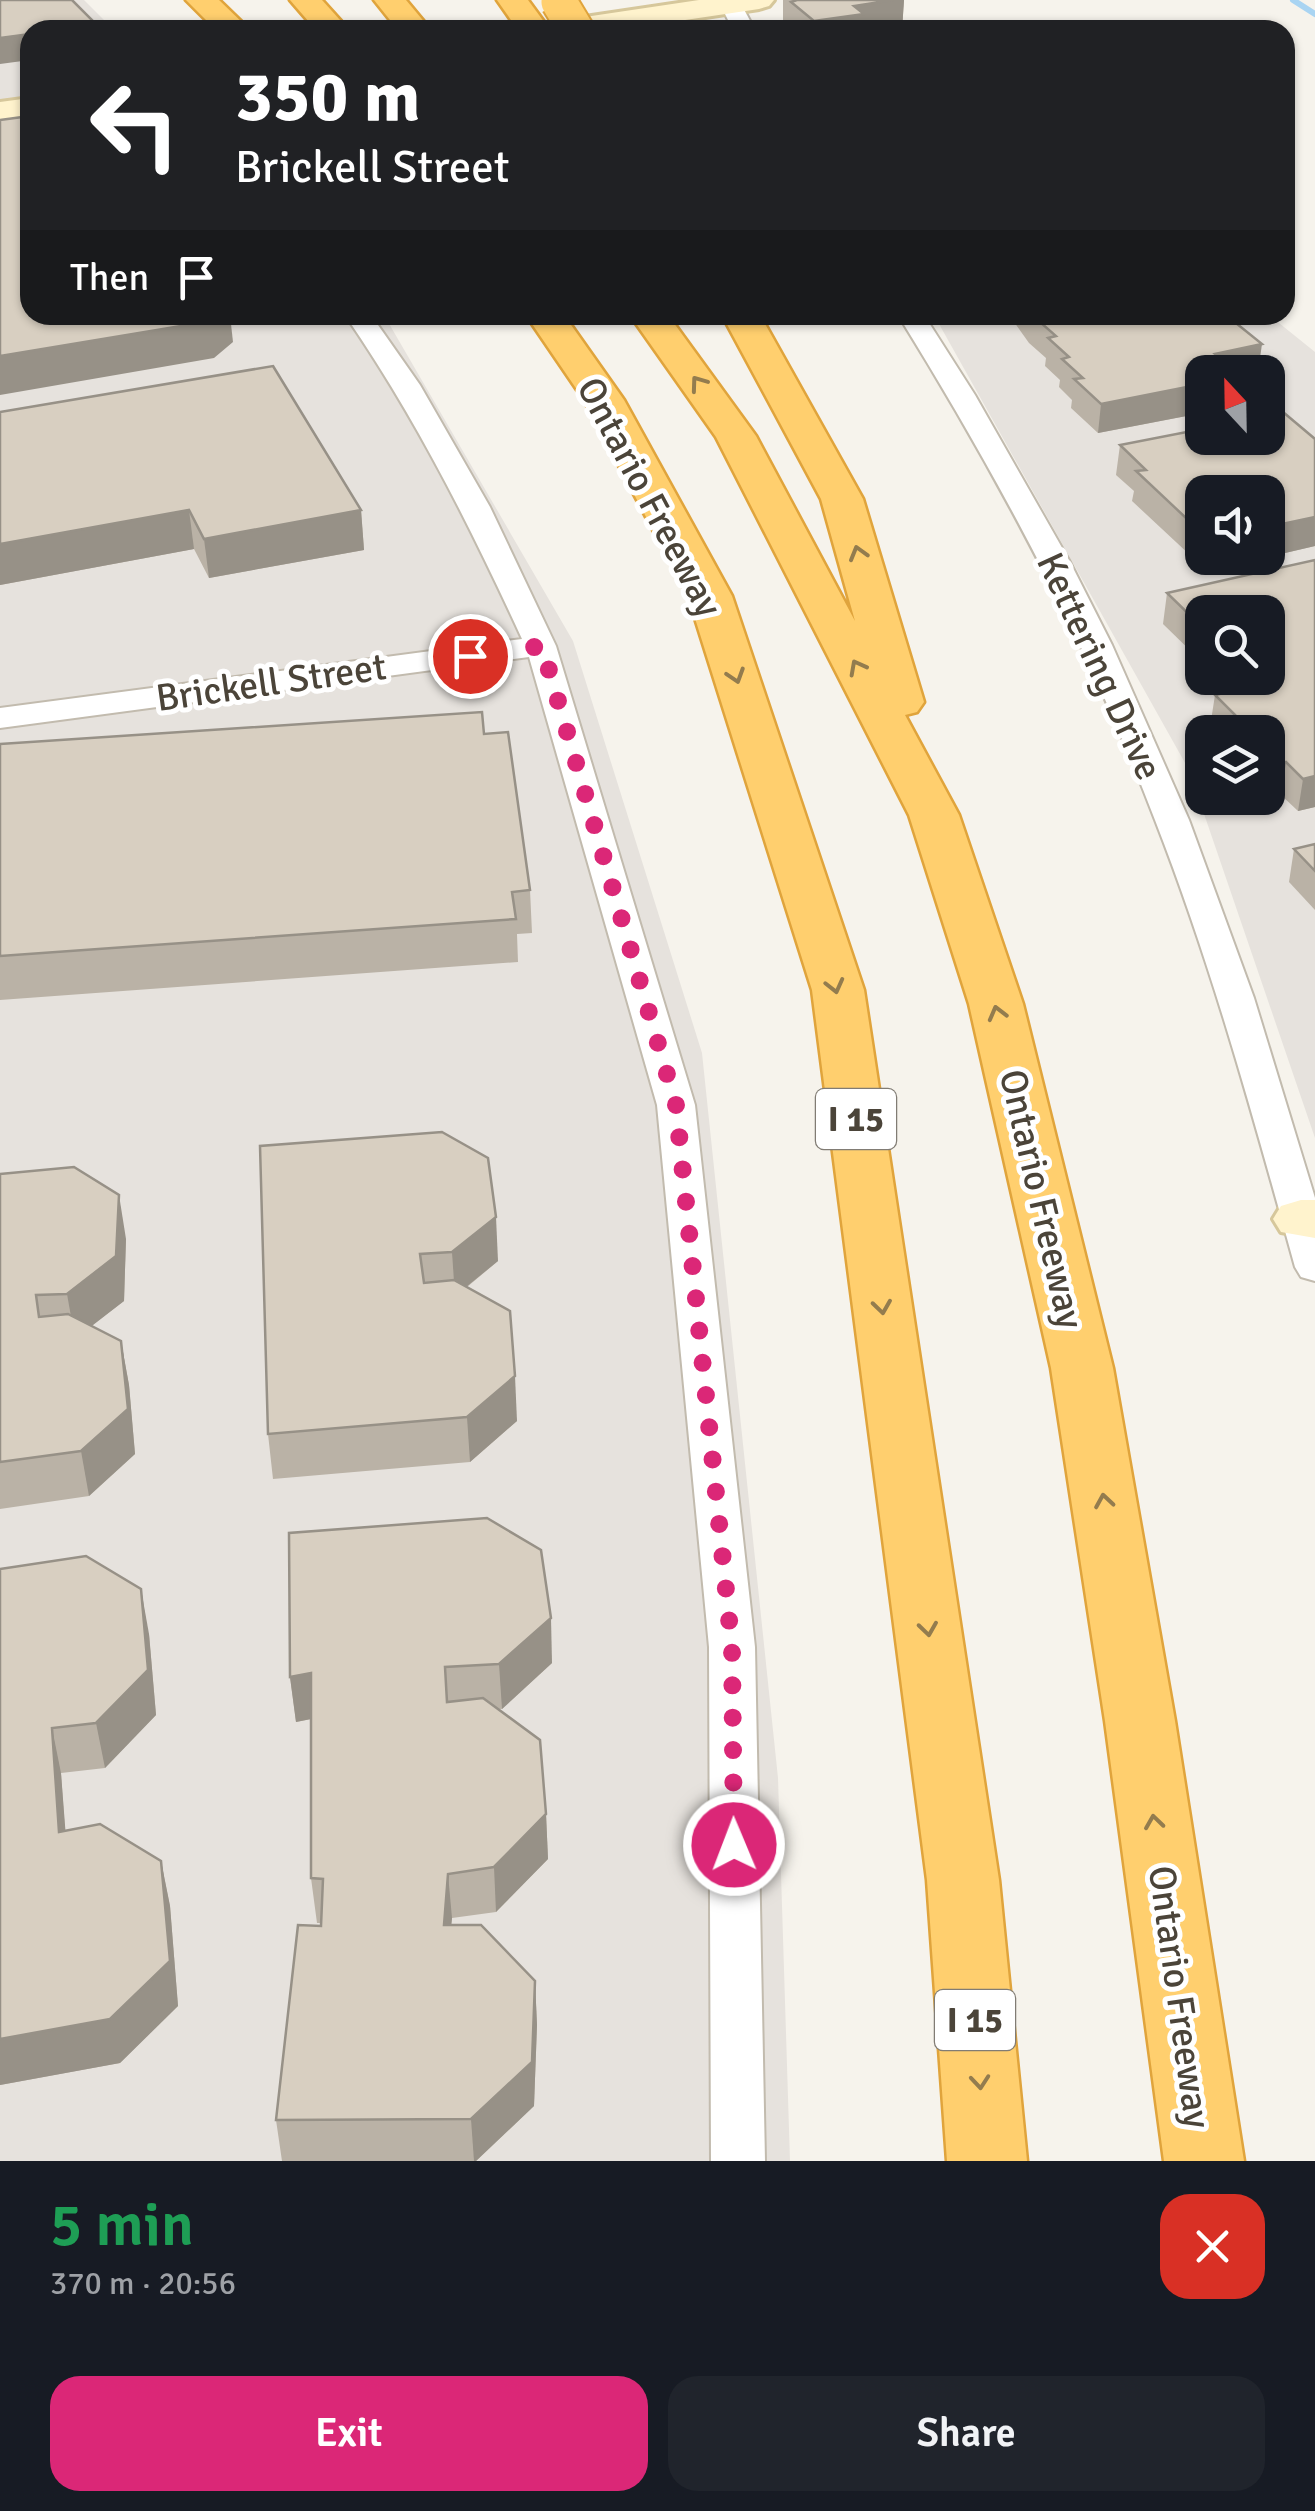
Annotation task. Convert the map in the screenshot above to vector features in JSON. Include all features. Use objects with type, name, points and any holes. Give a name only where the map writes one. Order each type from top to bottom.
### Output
[{"type":"highway","points":[[201,0],[223,20]]},
{"type":"highway","points":[[304,0],[323,20]]},
{"type":"highway","name":"Ontario Freeway","points":[[551,325],[604,400],[710,596],[838,990],[963,1880],[987,2161]]},
{"type":"highway","name":"Ontario Freeway","points":[[656,325],[736,436],[934,815],[996,1004],[1082,1368],[1140,1721],[1204,2161]]},
{"type":"highway","points":[[746,325],[842,500],[934,815]]},
{"type":"main road","points":[[558,11],[745,11]]},
{"type":"street","points":[[365,325],[406,385],[476,507],[542,646],[676,1105],[732,1648],[738,2161]]},
{"type":"street","name":"Kettering Drive","points":[[917,325],[1014,486],[1138,740],[1236,996],[1310,1235]]},
{"type":"street","name":"Brickell Street","points":[[0,718],[542,646]]},
{"type":"shaded area","points":[[0,0],[84,0],[104,20],[20,20],[20,325],[390,325],[573,641],[702,1053],[778,1778],[790,2161],[0,2161]]},
{"type":"shaded area","points":[[940,325],[1281,325],[1315,352],[1315,1138],[1204,815],[1285,815],[1285,715],[1185,715],[1185,763]]},
{"type":"building","points":[[0,0],[72,0],[92,20],[20,20],[20,35],[0,38]]},
{"type":"building","points":[[893,0],[854,6],[864,14],[821,20],[813,20],[791,2]]},
{"type":"building","points":[[20,117],[20,325],[187,325],[0,356],[0,120]]},
{"type":"building","points":[[1043,325],[1238,325],[1262,344],[1216,355],[1185,355],[1185,387],[1101,404],[1074,379],[1083,378],[1062,359],[1069,357],[1048,338],[1056,336]]},
{"type":"building","points":[[273,366],[361,510],[204,539],[189,510],[0,544],[0,412]]},
{"type":"building","points":[[1285,414],[1315,439],[1315,517],[1285,523],[1285,475],[1185,475],[1185,517],[1136,471],[1146,470],[1120,445],[1185,432],[1185,455],[1285,455]]},
{"type":"building","points":[[1315,560],[1315,776],[1303,779],[1285,762],[1285,715],[1235,715],[1215,695],[1285,695],[1285,595],[1185,595],[1185,610],[1167,593],[1248,575],[1285,575],[1285,567]]},
{"type":"building","points":[[482,712],[484,734],[508,732],[530,890],[512,892],[516,919],[0,956],[0,744]]},
{"type":"building","points":[[1315,844],[1315,871],[1294,849]]},
{"type":"building","points":[[442,1132],[488,1158],[496,1217],[452,1252],[420,1254],[424,1283],[454,1280],[510,1311],[515,1376],[467,1417],[268,1434],[260,1146]]},
{"type":"building","points":[[74,1167],[119,1195],[116,1256],[67,1294],[36,1295],[39,1317],[68,1314],[121,1341],[128,1409],[81,1451],[0,1462],[0,1174]]},
{"type":"building","points":[[487,1518],[541,1550],[551,1618],[499,1664],[445,1667],[447,1702],[483,1698],[540,1740],[546,1814],[494,1867],[448,1874],[444,1925],[481,1925],[535,1981],[532,2062],[471,2119],[276,2120],[298,1925],[321,1926],[323,1879],[311,1878],[311,1673],[290,1677],[289,1533]]},
{"type":"building","points":[[86,1556],[141,1589],[148,1670],[96,1723],[52,1728],[59,1832],[100,1824],[161,1861],[170,1961],[110,2019],[0,2039],[0,1569]]},
{"type":"waterway","points":[[1293,0],[1315,14]]},
{"type":"route","points":[[470,656],[542,646],[676,1105],[712,1489],[732,1648],[734,1845]]}]
